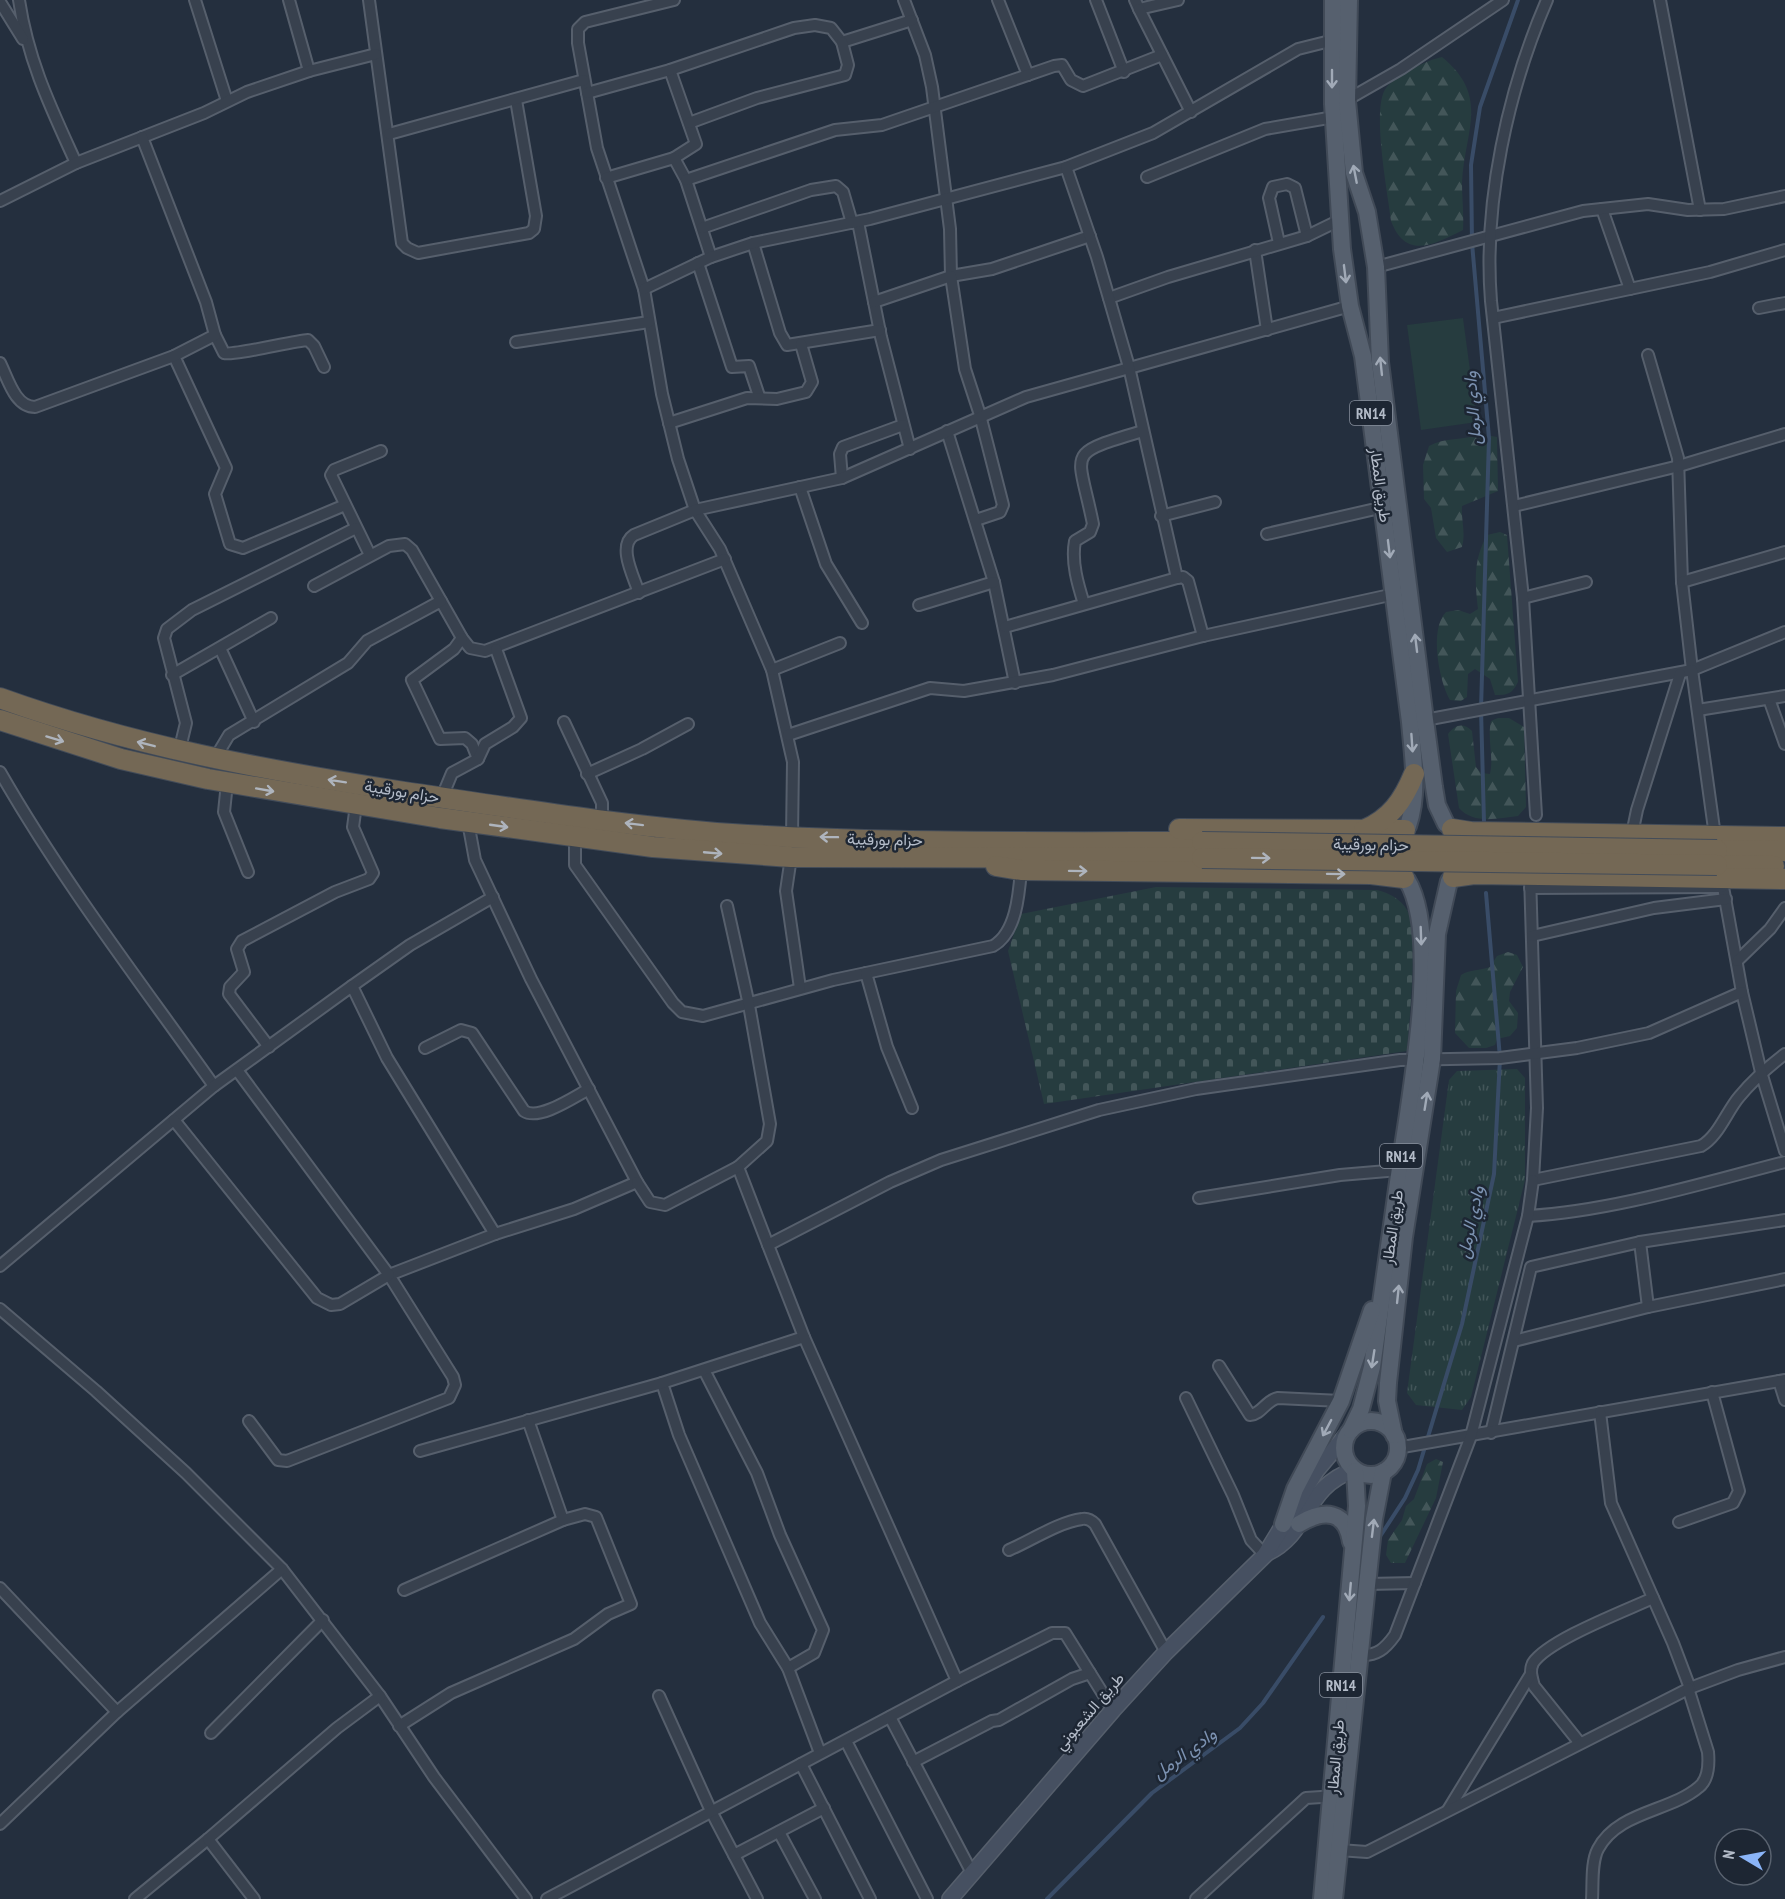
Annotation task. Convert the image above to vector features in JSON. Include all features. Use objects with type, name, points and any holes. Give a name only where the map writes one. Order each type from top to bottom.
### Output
[{"type":"highway","name":"حزام بورقيبة","points":[[0,699],[51,717],[214,760],[602,820],[731,834],[938,848],[1785,851]]},
{"type":"highway","name":"حزام بورقيبة","points":[[0,720],[121,759],[226,783],[356,805],[575,837],[726,854],[791,857],[938,848]]},
{"type":"highway","points":[[1363,831],[1379,824],[1394,811],[1414,774]]},
{"type":"highway","points":[[1449,826],[1471,832],[1632,834],[1716,850],[1785,837]]},
{"type":"highway","points":[[938,848],[1035,829],[1363,831],[1406,828]]},
{"type":"highway","points":[[938,848],[1022,870],[1371,874],[1406,879]]},
{"type":"highway","name":"حزام بورقيبة","points":[[1716,850],[1785,866]]},
{"type":"highway","points":[[1451,879],[1474,874],[1530,881],[1785,879]]},
{"type":"main road","name":"طريق المطار","points":[[1333,0],[1340,39]]},
{"type":"main road","name":"طريق المطار","points":[[1348,0],[1340,39],[1338,107],[1340,216],[1352,313],[1363,356],[1384,507],[1402,593]]},
{"type":"main road","name":"طريق المطار","points":[[1338,107],[1354,173],[1367,212],[1376,267],[1380,362],[1412,675],[1414,774],[1412,813],[1406,828]]},
{"type":"main road","points":[[1340,216],[1367,212]]},
{"type":"main road","points":[[1352,313],[1379,317]]},
{"type":"main road","name":"طريق المطار","points":[[1412,675],[1425,720],[1437,805],[1449,826]]},
{"type":"main road","points":[[1428,819],[1449,826],[1462,844],[1463,855],[1461,866],[1451,879],[1437,888],[1425,888],[1406,879],[1394,858],[1395,846],[1406,828],[1428,819]]},
{"type":"main road","name":"طريق المطار","points":[[1350,1432],[1361,1408],[1372,1367],[1400,1170],[1424,1059],[1421,1005],[1422,933],[1419,909],[1406,879]]},
{"type":"main road","name":"طريق المطار","points":[[1396,1442],[1387,1401],[1388,1383],[1437,934],[1451,879]]},
{"type":"main road","points":[[1353,1556],[1349,1528],[1338,1517],[1323,1515],[1291,1524],[1295,1489],[1341,1401],[1368,1324],[1391,1234]]},
{"type":"main road","points":[[1350,1432],[1365,1422],[1374,1421],[1389,1428],[1396,1442]]},
{"type":"main road","name":"RN14","points":[[1350,1432],[1344,1452],[1354,1470]]},
{"type":"main road","name":"RN14","points":[[1383,1472],[1394,1462],[1396,1442]]},
{"type":"main road","name":"طريق المطار","points":[[1334,1899],[1339,1850],[1338,1796],[1357,1506],[1354,1470]]},
{"type":"main road","points":[[1354,1470],[1369,1475],[1383,1472]]},
{"type":"main road","name":"طريق المطار","points":[[1322,1899],[1360,1654],[1374,1519],[1383,1472]]},
{"type":"street","points":[[18,0],[26,44],[38,80],[76,163]]},
{"type":"street","points":[[195,0],[227,101]]},
{"type":"street","points":[[289,0],[309,71]]},
{"type":"street","points":[[369,0],[402,243],[407,248],[418,254],[529,233],[534,229],[536,216],[516,100]]},
{"type":"street","points":[[674,0],[635,4],[585,22],[578,29],[584,80],[606,178],[644,289],[669,423],[694,510],[715,539],[725,559],[772,670],[788,735],[794,778],[792,837]]},
{"type":"street","points":[[904,0],[925,55],[935,105],[950,229],[951,276],[965,369],[980,415],[1003,505],[1000,512],[976,520]]},
{"type":"street","points":[[998,0],[1028,75]]},
{"type":"street","points":[[1096,0],[1124,72]]},
{"type":"street","points":[[1178,0],[1137,4],[1191,112]]},
{"type":"street","points":[[1147,177],[1265,129],[1338,107],[1401,69],[1503,0]]},
{"type":"street","points":[[1536,815],[1531,700],[1515,506],[1489,280],[1499,165],[1513,97],[1528,47],[1547,0]]},
{"type":"street","points":[[1660,0],[1700,210]]},
{"type":"street","points":[[0,2],[26,44]]},
{"type":"street","points":[[842,42],[912,20]]},
{"type":"street","points":[[587,93],[669,70],[806,26],[831,28],[842,42],[848,65],[845,75],[758,98],[689,123]]},
{"type":"street","points":[[644,289],[711,257],[753,243],[945,201],[1066,167],[1153,133],[1299,49],[1340,39]]},
{"type":"street","points":[[0,201],[76,163],[227,101],[309,71],[376,54]]},
{"type":"street","points":[[686,180],[835,130],[873,127],[1062,65],[1071,80],[1083,86],[1124,72],[1162,55]]},
{"type":"street","points":[[606,178],[675,158],[696,144],[669,70]]},
{"type":"street","points":[[389,134],[584,80]]},
{"type":"street","points":[[142,137],[224,353],[231,355],[258,347],[308,340],[314,346],[324,367]]},
{"type":"street","points":[[675,158],[686,180],[711,257]]},
{"type":"street","points":[[1066,167],[1090,236],[1129,367],[1161,516],[1177,578]]},
{"type":"street","points":[[1279,243],[1269,198],[1273,187],[1287,184],[1295,188],[1307,236]]},
{"type":"street","points":[[702,228],[802,193],[836,186],[843,192],[855,222],[910,449]]},
{"type":"street","points":[[1376,267],[1536,223],[1602,209],[1657,204],[1682,210],[1724,209],[1785,196]]},
{"type":"street","points":[[1602,209],[1630,289]]},
{"type":"street","points":[[1109,298],[1255,250],[1307,236],[1340,216]]},
{"type":"street","points":[[874,302],[951,276],[992,269],[1090,236]]},
{"type":"street","points":[[753,243],[783,343],[792,346],[880,330]]},
{"type":"street","points":[[1255,250],[1267,330]]},
{"type":"street","points":[[1493,318],[1710,272],[1785,250]]},
{"type":"street","points":[[698,263],[718,318],[731,365],[735,369],[749,366],[759,396]]},
{"type":"street","points":[[1759,308],[1785,303]]},
{"type":"street","points":[[639,593],[626,549],[627,540],[633,535],[694,510],[843,478],[980,415],[1026,397],[1267,330],[1352,313]]},
{"type":"street","points":[[516,342],[649,321]]},
{"type":"street","points":[[0,363],[21,402],[27,407],[35,407],[174,356],[216,335]]},
{"type":"street","points":[[669,423],[759,396],[777,399],[806,392],[810,388],[809,371],[801,344]]},
{"type":"street","points":[[174,356],[226,468],[215,494],[230,544],[243,548],[345,505]]},
{"type":"street","points":[[1648,356],[1677,446],[1682,582],[1716,850]]},
{"type":"street","points":[[843,478],[840,454],[843,447],[903,425]]},
{"type":"street","points":[[1084,604],[1077,577],[1074,546],[1075,541],[1090,532],[1093,524],[1080,474],[1081,459],[1084,453],[1098,444],[1143,430]]},
{"type":"street","points":[[947,431],[994,582],[1015,683]]},
{"type":"street","points":[[1515,506],[1678,466],[1785,434]]},
{"type":"street","points":[[370,555],[332,480],[332,473],[381,451]]},
{"type":"street","points":[[800,487],[826,564],[862,623]]},
{"type":"street","points":[[1161,516],[1215,502]]},
{"type":"street","points":[[1267,534],[1384,507]]},
{"type":"street","points":[[179,752],[186,723],[164,638],[167,628],[174,621],[222,594],[356,528]]},
{"type":"street","points":[[314,586],[370,555],[398,543],[409,547],[462,638],[477,651],[495,649],[542,628],[725,559]]},
{"type":"street","points":[[1682,582],[1785,552]]},
{"type":"street","points":[[1005,627],[1184,577],[1188,581],[1203,636]]},
{"type":"street","points":[[919,605],[994,582]]},
{"type":"street","points":[[1523,598],[1586,582]]},
{"type":"street","points":[[788,735],[930,688],[964,691],[1015,683],[1103,663],[1203,636],[1402,593]]},
{"type":"street","points":[[214,760],[229,735],[254,722],[348,663],[367,641],[441,601]]},
{"type":"street","points":[[172,675],[271,618]]},
{"type":"street","points":[[1425,720],[1680,674],[1785,632]]},
{"type":"street","points":[[462,638],[454,649],[412,680],[440,739],[465,738],[472,744],[478,759]]},
{"type":"street","points":[[772,670],[840,643]]},
{"type":"street","points":[[220,648],[254,722]]},
{"type":"street","points":[[442,797],[452,773],[478,759],[485,744],[513,727],[521,718],[495,649]]},
{"type":"street","points":[[1632,834],[1637,810],[1680,674]]},
{"type":"street","points":[[1698,710],[1785,696]]},
{"type":"street","points":[[1769,699],[1785,744]]},
{"type":"street","points":[[564,723],[602,803],[602,820]]},
{"type":"street","points":[[587,774],[642,749],[688,724]]},
{"type":"street","points":[[0,772],[29,822],[73,888],[214,1086]]},
{"type":"street","points":[[226,783],[224,812],[248,872]]},
{"type":"street","points":[[269,1047],[229,994],[230,987],[243,975],[237,949],[242,941],[335,892],[369,879],[373,873],[353,827],[356,805]]},
{"type":"street","points":[[468,822],[475,860],[531,979],[637,1182],[650,1202],[665,1205],[738,1167],[763,1146],[770,1131],[749,1005],[727,906]]},
{"type":"street","points":[[575,837],[575,865],[673,1004],[681,1012],[693,1016],[749,1005],[800,988],[984,949],[1000,942],[1007,932],[1018,897],[1022,870]]},
{"type":"street","points":[[791,857],[786,891],[800,988]]},
{"type":"street","points":[[1360,1654],[1371,1655],[1387,1646],[1398,1628],[1471,1436],[1527,1216],[1533,1180],[1536,1054],[1530,881],[1785,888]]},
{"type":"street","points":[[1724,887],[1742,992],[1761,1072],[1785,1151]]},
{"type":"street","points":[[0,1266],[214,1086],[410,945],[494,897]]},
{"type":"street","points":[[1532,936],[1654,908],[1726,899]]},
{"type":"street","points":[[1737,961],[1770,928],[1785,908]]},
{"type":"street","points":[[866,973],[887,1047],[912,1108]]},
{"type":"street","points":[[352,986],[387,1058],[495,1234]]},
{"type":"street","points":[[768,1245],[890,1182],[941,1160],[1100,1110],[1196,1089],[1424,1059],[1500,1059],[1536,1054],[1648,1033],[1742,992]]},
{"type":"street","points":[[425,1048],[461,1029],[472,1033],[524,1111],[530,1115],[541,1113],[589,1089]]},
{"type":"street","points":[[1533,1180],[1701,1146],[1710,1139],[1730,1108],[1761,1072],[1785,1054]]},
{"type":"street","points":[[237,1070],[389,1275],[453,1377],[455,1385],[449,1398],[286,1461],[278,1460],[249,1421]]},
{"type":"street","points":[[174,1120],[316,1298],[331,1305],[340,1304],[389,1275],[495,1234],[574,1209],[637,1182]]},
{"type":"street","points":[[1527,1216],[1553,1215],[1638,1198],[1785,1162]]},
{"type":"street","points":[[738,1167],[804,1337],[957,1681]]},
{"type":"street","points":[[1199,1198],[1340,1175],[1400,1170]]},
{"type":"street","points":[[1516,1262],[1531,1267],[1640,1242],[1785,1220]]},
{"type":"street","points":[[1640,1242],[1648,1307]]},
{"type":"street","points":[[1491,1433],[1531,1267]]},
{"type":"street","points":[[1514,1341],[1648,1307],[1785,1279]]},
{"type":"street","points":[[0,1309],[80,1376],[170,1458],[282,1569],[380,1696],[399,1726],[526,1899]]},
{"type":"street","points":[[420,1451],[662,1383],[804,1337]]},
{"type":"street","points":[[1219,1366],[1250,1415],[1256,1414],[1272,1399],[1278,1398],[1341,1401]]},
{"type":"street","points":[[705,1370],[757,1473],[780,1535],[823,1630],[814,1653],[788,1668]]},
{"type":"street","points":[[1396,1442],[1491,1433],[1782,1381],[1785,1400]]},
{"type":"street","points":[[662,1383],[679,1435],[741,1580],[768,1637],[788,1668],[820,1753]]},
{"type":"street","points":[[1679,1522],[1733,1503],[1739,1491],[1712,1392]]},
{"type":"street","points":[[1186,1398],[1233,1495],[1251,1540],[1264,1555]]},
{"type":"street","points":[[1592,1899],[1597,1852],[1608,1835],[1626,1823],[1691,1792],[1704,1781],[1709,1763],[1708,1752],[1689,1688],[1673,1643],[1611,1503],[1600,1412]]},
{"type":"street","points":[[528,1420],[563,1520]]},
{"type":"street","name":"طريق الشعبوني","points":[[950,1899],[1166,1652],[1264,1555],[1286,1542],[1291,1524],[1316,1472],[1350,1432]]},
{"type":"street","name":"طريق الشعبوني","points":[[1291,1524],[1326,1483],[1354,1470]]},
{"type":"street","points":[[399,1726],[451,1693],[574,1639],[608,1614],[631,1604],[596,1516],[585,1514],[563,1520],[404,1590]]},
{"type":"street","points":[[1008,1550],[1081,1519],[1089,1519],[1095,1524],[1166,1652]]},
{"type":"street","points":[[0,1824],[117,1712],[282,1569]]},
{"type":"street","points":[[1367,1584],[1415,1583]]},
{"type":"street","points":[[0,1588],[117,1712]]},
{"type":"street","points":[[1448,1810],[1539,1656],[1554,1645],[1653,1598]]},
{"type":"street","points":[[211,1733],[323,1620]]},
{"type":"street","points":[[547,1899],[820,1753],[1052,1633],[1065,1633],[1113,1710]]},
{"type":"street","points":[[1339,1850],[1367,1852],[1579,1742],[1689,1688],[1738,1670],[1785,1657]]},
{"type":"street","points":[[913,1762],[1010,1715],[1072,1679],[1090,1674]]},
{"type":"street","points":[[1530,1674],[1534,1686],[1579,1742]]},
{"type":"street","points":[[135,1899],[337,1728],[380,1696]]},
{"type":"street","points":[[659,1696],[711,1811],[757,1899]]},
{"type":"street","points":[[890,1717],[972,1873]]},
{"type":"street","points":[[846,1741],[927,1899]]},
{"type":"street","points":[[801,1764],[870,1899]]},
{"type":"street","points":[[1196,1899],[1306,1798],[1338,1796]]},
{"type":"street","points":[[734,1856],[824,1808]]},
{"type":"street","points":[[779,1832],[815,1899]]},
{"type":"street","points":[[208,1839],[254,1899]]},
{"type":"green space","points":[[1442,57],[1457,72],[1466,86],[1470,101],[1471,116],[1462,183],[1463,230],[1431,244],[1412,245],[1404,241],[1397,233],[1391,221],[1380,132],[1382,98],[1386,88],[1404,73]]},
{"type":"green space","points":[[1463,318],[1477,422],[1421,430],[1407,325]]},
{"type":"green space","points":[[1480,434],[1497,437],[1498,491],[1462,506],[1464,536],[1462,547],[1447,552],[1436,538],[1431,508],[1424,499],[1423,465],[1429,446],[1441,441]]},
{"type":"green space","points":[[1500,532],[1507,535],[1518,682],[1509,693],[1495,695],[1490,679],[1475,669],[1468,674],[1467,697],[1461,701],[1450,700],[1439,668],[1438,630],[1446,612],[1458,610],[1470,614],[1478,609],[1476,580],[1479,554],[1487,535]]},
{"type":"green space","points":[[1498,718],[1509,718],[1524,727],[1526,807],[1518,816],[1479,819],[1459,808],[1448,734],[1453,728],[1459,726],[1465,726],[1472,731],[1476,767],[1481,773],[1490,774],[1491,721]]},
{"type":"green space","points":[[1156,887],[1377,890],[1394,897],[1407,910],[1411,921],[1413,956],[1407,1051],[1044,1104],[1008,951],[1021,914]]},
{"type":"green space","points":[[1508,952],[1517,955],[1523,967],[1510,992],[1509,1001],[1518,1013],[1517,1028],[1510,1036],[1497,1039],[1495,1045],[1486,1048],[1469,1048],[1455,1033],[1456,991],[1461,975],[1490,967],[1497,956]]},
{"type":"green space","points":[[1517,1069],[1525,1078],[1525,1180],[1471,1397],[1462,1410],[1416,1405],[1407,1393],[1449,1080],[1457,1071]]},
{"type":"green space","points":[[1436,1459],[1443,1462],[1436,1498],[1405,1563],[1391,1563],[1386,1555],[1388,1540],[1402,1520],[1406,1506],[1414,1499],[1427,1464]]},
{"type":"waterway","name":"وادي الرمل","points":[[1484,822],[1481,709],[1489,438],[1472,243],[1471,165],[1480,107],[1518,0]]},
{"type":"waterway","name":"وادي الرمل","points":[[1379,1538],[1405,1498],[1418,1470],[1462,1324],[1494,1174],[1500,1058],[1486,893]]},
{"type":"waterway","name":"وادي الرمل","points":[[1047,1899],[1152,1793],[1240,1728],[1263,1703],[1323,1617]]}]
